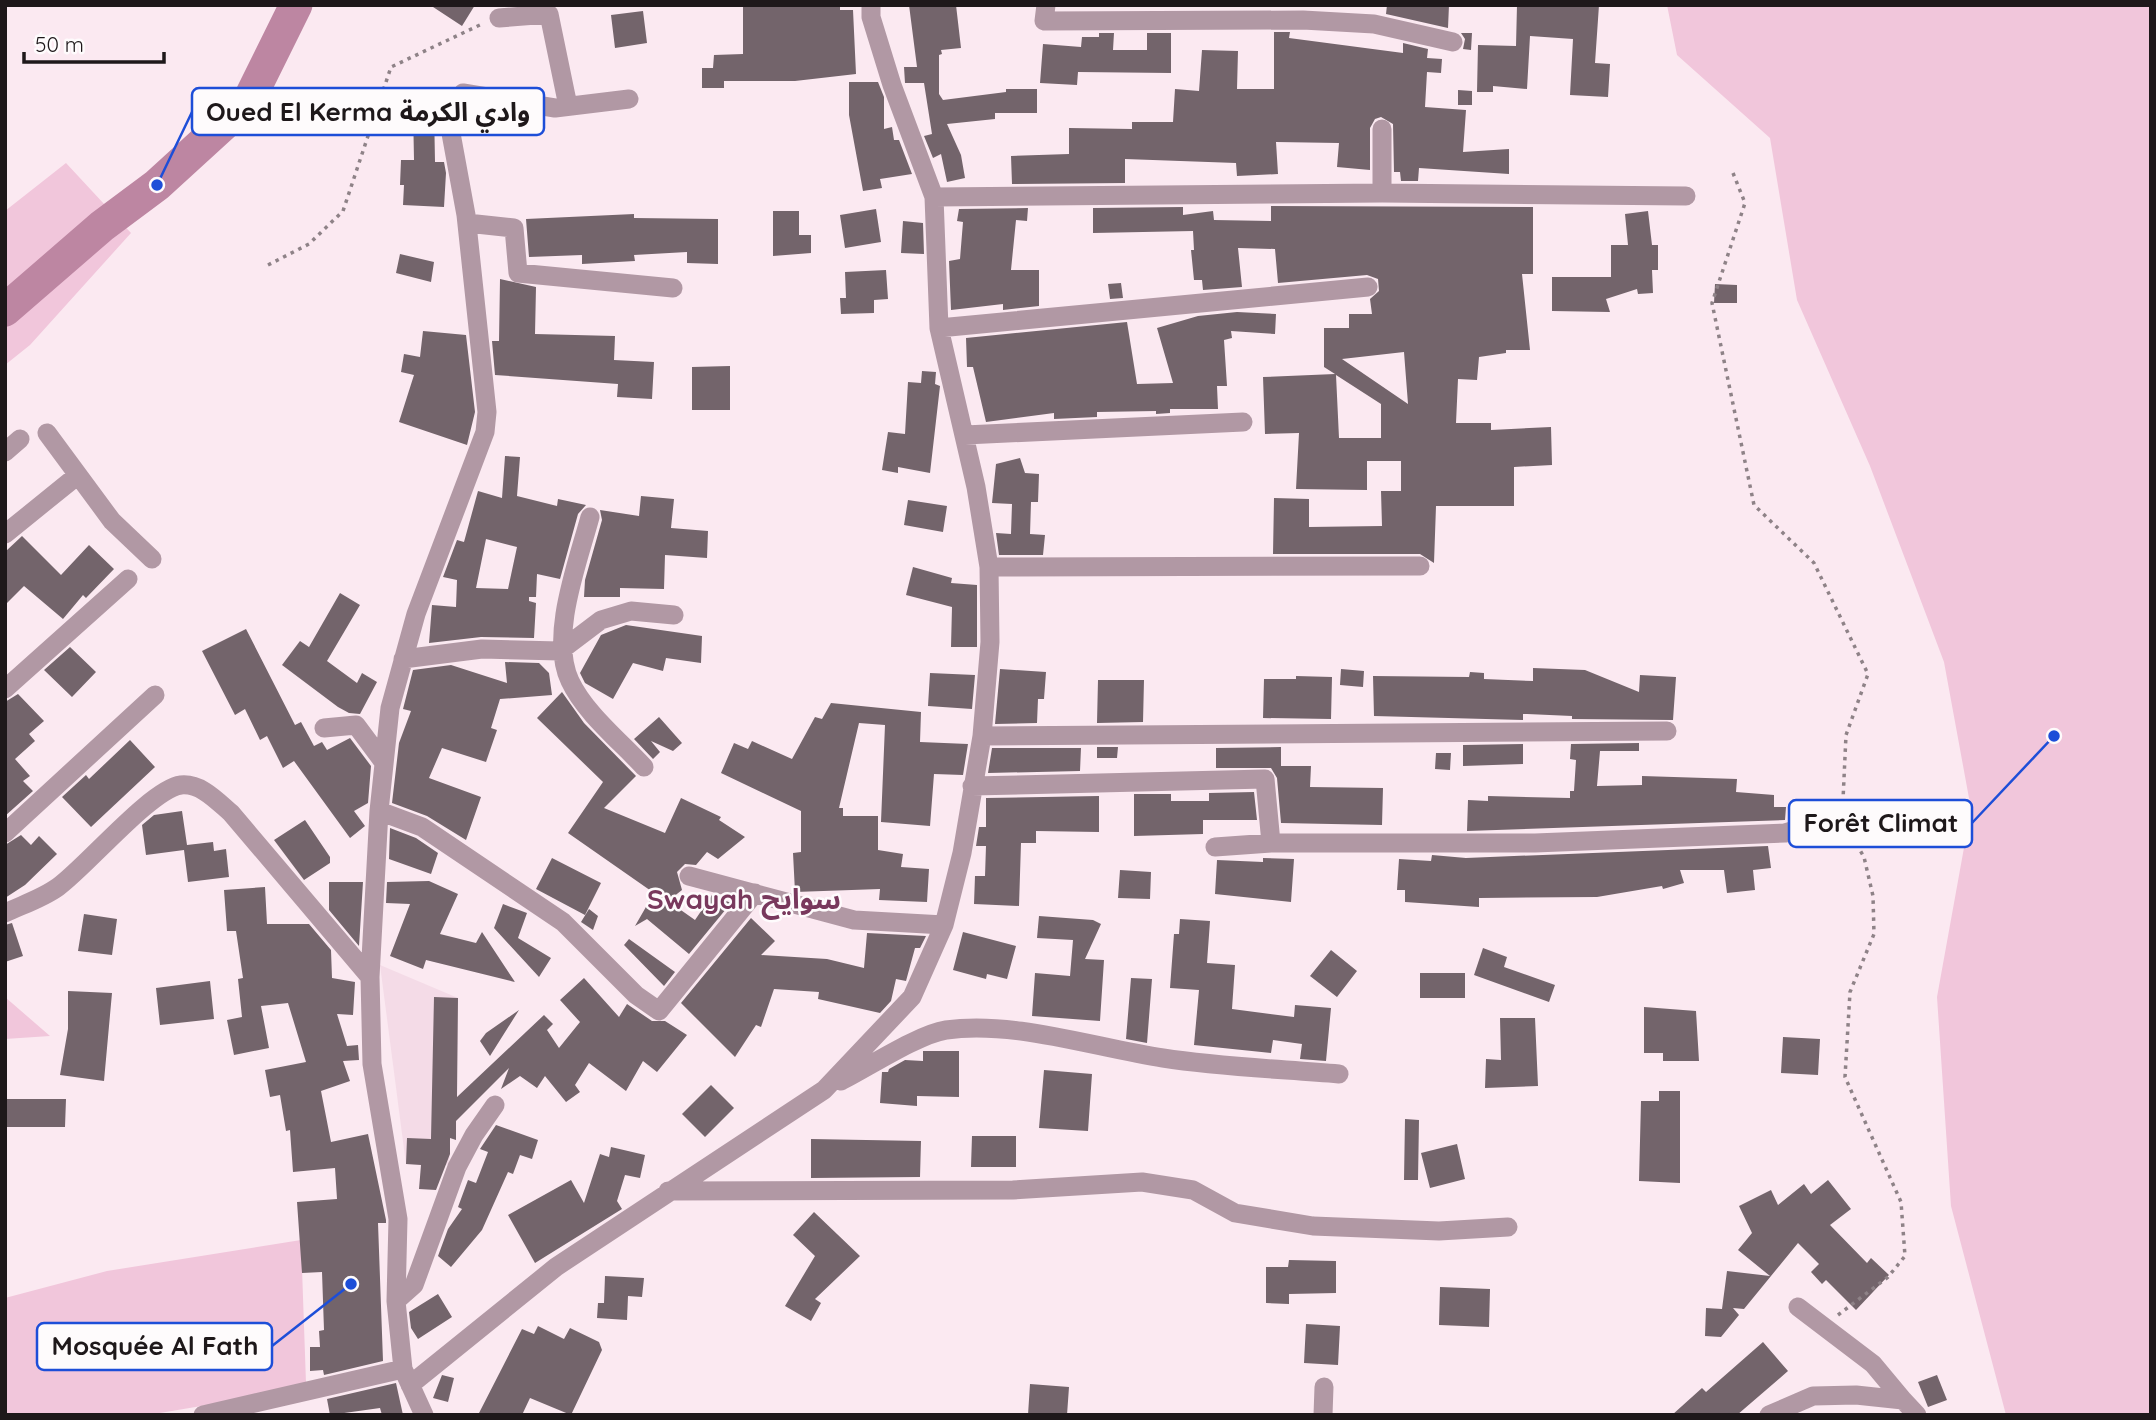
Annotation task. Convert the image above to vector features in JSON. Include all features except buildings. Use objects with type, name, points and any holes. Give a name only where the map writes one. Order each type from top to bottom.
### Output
[{"type":"street","points":[[824,1090],[912,997],[944,925],[962,853],[982,736],[990,642],[989,567],[965,435],[939,328],[934,197],[892,85],[871,5]]},
{"type":"street","points":[[1046,5],[1044,21],[1303,20],[1374,24],[1453,41]]},
{"type":"street","points":[[499,18],[549,14],[568,106]]},
{"type":"street","points":[[424,1415],[406,1377],[396,1301],[398,1219],[372,1064],[370,977],[382,761],[390,708],[415,614],[485,432],[485,381],[467,223],[449,117],[463,93],[555,108],[629,99]]},
{"type":"street","points":[[1382,129],[1382,192]]},
{"type":"street","points":[[934,197],[1382,192],[1686,196]]},
{"type":"street","points":[[467,223],[514,228],[518,273],[673,288]]},
{"type":"street","points":[[939,328],[1368,287]]},
{"type":"street","points":[[965,435],[1243,422]]},
{"type":"street","points":[[47,433],[112,521],[152,559]]},
{"type":"street","points":[[5,453],[20,439]]},
{"type":"street","points":[[5,534],[78,475]]},
{"type":"street","points":[[590,517],[570,593],[560,652],[570,682],[644,767]]},
{"type":"street","points":[[989,567],[1420,566]]},
{"type":"street","points":[[5,689],[128,579]]},
{"type":"street","points":[[403,659],[482,649],[560,652],[601,620],[631,611],[674,615]]},
{"type":"street","points":[[5,833],[155,695]]},
{"type":"street","points":[[324,728],[356,725],[382,761]]},
{"type":"street","points":[[982,736],[1667,731]]},
{"type":"street","points":[[972,786],[1265,779],[1271,843]]},
{"type":"street","points":[[5,913],[56,889],[93,859],[155,798],[182,785],[205,790],[231,813],[370,977]]},
{"type":"street","points":[[379,811],[422,827],[563,922],[636,995],[659,1011],[755,893]]},
{"type":"street","points":[[1215,847],[1271,843],[1535,843],[1785,833],[1841,817]]},
{"type":"street","points":[[689,876],[854,920],[944,925]]},
{"type":"street","points":[[203,1415],[406,1377],[556,1267],[667,1191],[824,1090],[944,1030],[1044,1034],[1163,1058],[1339,1074]]},
{"type":"street","points":[[396,1301],[414,1284],[457,1167],[474,1135],[495,1105]]},
{"type":"street","points":[[667,1191],[1013,1190],[1142,1182],[1193,1190],[1235,1213],[1313,1227],[1440,1231],[1508,1227]]},
{"type":"street","points":[[1798,1307],[1873,1364],[1917,1415]]},
{"type":"street","points":[[1323,1415],[1324,1387]]},
{"type":"street","points":[[1769,1415],[1813,1396],[1856,1395],[1903,1400]]},
{"type":"path","points":[[268,265],[309,244],[343,211],[391,66],[458,33],[499,18]]},
{"type":"shaded area","points":[[1667,5],[2151,5],[2151,1415],[2006,1415],[1951,1206],[1937,997],[1971,809],[1944,662],[1870,466],[1797,300],[1770,138],[1677,55]]},
{"type":"shaded area","points":[[66,163],[131,233],[30,345],[5,365],[5,211]]},
{"type":"shaded area","points":[[380,965],[458,998],[456,1136],[450,1136],[449,1165],[406,1164]]},
{"type":"shaded area","points":[[5,997],[50,1036],[5,1039]]},
{"type":"shaded area","points":[[301,1240],[306,1383],[225,1402],[148,1415],[5,1415],[5,1298],[107,1271]]},
{"type":"waterway","points":[[5,310],[102,226],[157,185],[248,102],[296,5]]},
{"type":"place","name":"Oued El Kerma وادي الكرمة","points":[[157,185]]},
{"type":"place","name":"Forêt Climat","points":[[2054,736]]},
{"type":"place","name":"Mosquée Al Fath","points":[[351,1284]]},
{"type":"district","name":"Swayah سوايح","points":[[744,898]]}]
